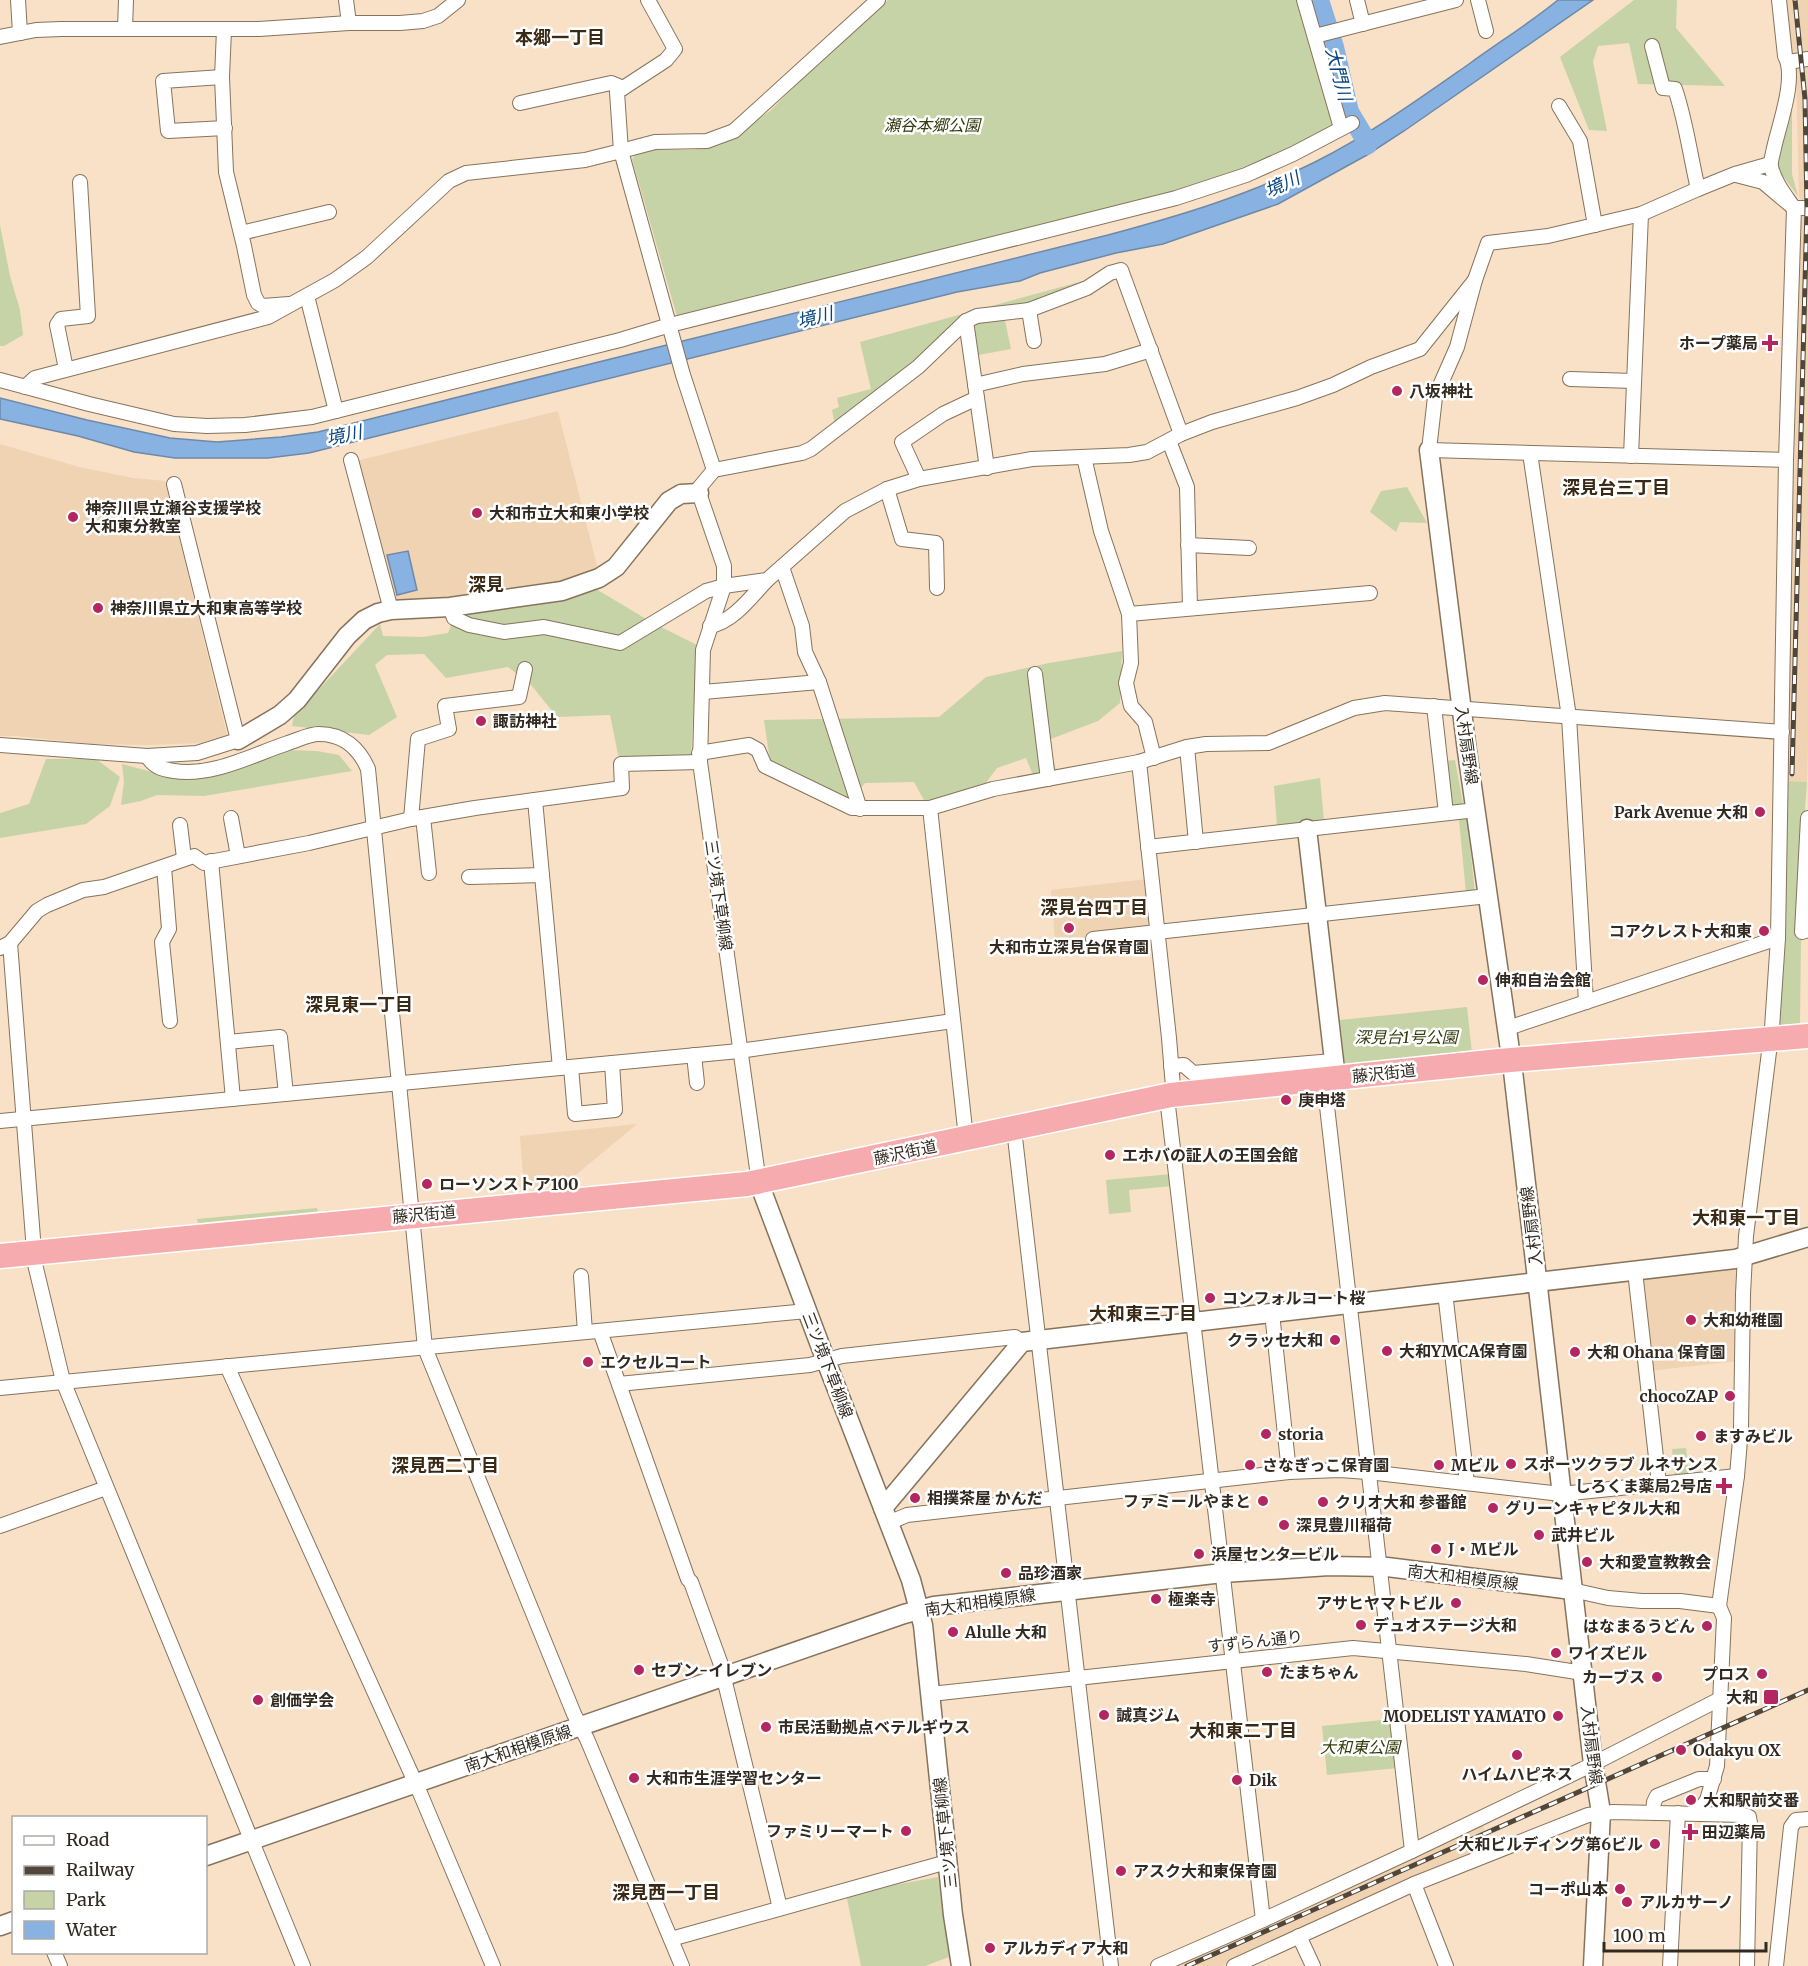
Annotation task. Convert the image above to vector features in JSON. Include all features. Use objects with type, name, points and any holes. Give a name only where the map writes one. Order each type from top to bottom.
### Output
[{"type":"highway","name":"藤沢街道","points":[[0,1256],[759,1183],[1171,1095],[1331,1073],[1808,1036]]},
{"type":"street","points":[[18,0],[20,33]]},
{"type":"street","points":[[125,29],[126,0]]},
{"type":"street","points":[[346,0],[349,23]]},
{"type":"street","points":[[0,37],[53,29],[224,30],[349,23],[400,23],[423,21],[438,16],[458,0]]},
{"type":"street","points":[[648,0],[675,49],[666,60],[617,92],[621,151],[683,375],[714,470]]},
{"type":"street","points":[[25,387],[35,378],[66,369],[268,317],[307,296],[367,257],[449,181],[466,173],[585,160],[655,142],[707,141],[734,131],[878,0]]},
{"type":"street","points":[[0,380],[174,424],[246,425],[312,417],[1176,198],[1246,175],[1293,154],[1347,125],[1324,34],[1304,0]]},
{"type":"street","points":[[1357,0],[1363,24]]},
{"type":"street","points":[[1324,34],[1456,0]]},
{"type":"street","points":[[1478,0],[1486,31]]},
{"type":"street","points":[[1694,1813],[1699,1811],[1707,1800],[1714,1779],[1724,1618],[1719,1606],[1737,1476],[1741,1428],[1744,1257],[1770,1038],[1778,938],[1786,460],[1801,208],[1778,185],[1770,164],[1788,94],[1788,62],[1785,56],[1779,0]]},
{"type":"street","points":[[224,30],[222,77],[226,172],[254,295],[258,303],[263,306],[291,304]]},
{"type":"street","points":[[1652,46],[1664,88],[1675,89],[1678,98],[1698,189]]},
{"type":"street","points":[[1788,62],[1808,59]]},
{"type":"street","points":[[222,77],[163,81],[168,131],[225,128]]},
{"type":"street","points":[[520,103],[611,83],[623,88]]},
{"type":"street","points":[[1559,106],[1580,141],[1595,225]]},
{"type":"street","points":[[1770,164],[1735,174],[1641,214],[1548,236],[1488,243],[1456,347],[1435,397],[1429,450],[1786,460]]},
{"type":"street","points":[[1735,174],[1762,182],[1801,208]]},
{"type":"street","points":[[66,369],[57,325],[61,319],[88,316],[80,182]]},
{"type":"street","points":[[241,233],[328,212]]},
{"type":"street","points":[[1631,456],[1641,214]]},
{"type":"street","points":[[724,586],[724,566],[699,494],[699,488],[714,470],[802,453],[811,449],[918,367],[966,321],[977,316],[1029,310],[1087,288],[1110,273],[1121,270],[1151,350],[1187,487],[1190,608]]},
{"type":"street","points":[[710,626],[721,624],[845,511],[887,489],[919,479],[1032,459],[1147,452],[1175,437],[1212,422],[1297,398],[1420,349],[1475,280]]},
{"type":"street","points":[[307,296],[336,411]]},
{"type":"street","points":[[1029,310],[1034,341]]},
{"type":"street","points":[[966,321],[987,468]]},
{"type":"street","points":[[919,479],[902,442],[976,392],[1023,374],[1105,364],[1151,350]]},
{"type":"street","points":[[1570,379],[1634,381]]},
{"type":"street","name":"入村扇野線","points":[[1429,450],[1462,710],[1508,1028],[1572,1590],[1601,1812],[1593,1966]]},
{"type":"street","points":[[1530,453],[1569,717],[1586,1002]]},
{"type":"street","points":[[1084,457],[1101,531],[1129,614],[1131,663],[1126,683],[1131,706],[1145,722],[1154,758]]},
{"type":"street","points":[[351,460],[391,610]]},
{"type":"street","points":[[174,484],[238,740]]},
{"type":"street","points":[[887,489],[902,539],[936,543],[937,588]]},
{"type":"street","points":[[0,745],[147,756],[197,753],[238,740],[280,715],[297,700],[354,628],[378,613],[391,610],[450,607],[562,591],[599,578],[616,567],[669,501],[681,494],[699,494]]},
{"type":"street","points":[[1188,545],[1249,548]]},
{"type":"street","points":[[782,567],[802,626],[805,652],[819,682],[860,809]]},
{"type":"street","points":[[450,607],[454,618],[469,625],[504,632],[544,627],[620,643],[706,591],[767,580]]},
{"type":"street","name":"三ツ境下草柳線","points":[[724,586],[703,650],[700,757],[759,1183],[911,1580],[920,1609],[931,1694],[953,1915],[962,1966]]},
{"type":"street","points":[[1129,614],[1370,593]]},
{"type":"street","points":[[429,873],[417,818],[418,739],[449,729],[445,706],[519,697],[525,669]]},
{"type":"street","points":[[1035,674],[1048,779]]},
{"type":"street","points":[[703,692],[819,682]]},
{"type":"street","points":[[303,1966],[63,1381],[34,1252],[5,945],[38,911],[83,890],[104,887],[194,855],[204,863],[475,807],[622,788],[621,764],[700,757],[749,745],[758,750],[765,766],[852,808],[860,809],[930,808],[993,789],[1139,762],[1187,747],[1206,744],[1268,743],[1354,708],[1385,703],[1782,732]]},
{"type":"street","points":[[1434,706],[1446,813]]},
{"type":"street","points":[[147,756],[152,764],[159,768],[190,772],[211,770],[318,734],[340,737],[363,757],[368,769],[424,1348],[682,1966]]},
{"type":"street","points":[[1187,747],[1196,842]]},
{"type":"street","points":[[1139,762],[1173,1087],[1168,1106],[1263,1920]]},
{"type":"street","points":[[535,800],[566,1068],[575,1114],[615,1110],[612,1063]]},
{"type":"street","points":[[930,808],[966,1138]]},
{"type":"street","points":[[1148,848],[1476,810]]},
{"type":"street","points":[[231,818],[238,856]]},
{"type":"street","points":[[1808,818],[1802,932],[1808,930]]},
{"type":"street","points":[[180,825],[184,858]]},
{"type":"street","points":[[1307,829],[1317,914],[1349,1304],[1412,1851]]},
{"type":"street","points":[[211,861],[233,1099]]},
{"type":"street","points":[[164,867],[169,929],[162,942],[170,1021]]},
{"type":"street","points":[[469,877],[542,875]]},
{"type":"street","points":[[1093,939],[1488,896]]},
{"type":"street","points":[[1508,1028],[1778,938]]},
{"type":"street","points":[[0,1121],[740,1051],[953,1021]]},
{"type":"street","points":[[228,1041],[280,1037],[286,1094]]},
{"type":"street","points":[[694,1055],[697,1083]]},
{"type":"street","points":[[1171,1066],[1184,1065],[1192,1073],[1331,1073]]},
{"type":"street","points":[[1014,1129],[1030,1341],[1057,1498],[1111,1966]]},
{"type":"street","points":[[619,1384],[810,1365],[842,1356],[1015,1337],[1030,1341],[1635,1271],[1744,1257],[1808,1237]]},
{"type":"street","points":[[1635,1271],[1659,1484]]},
{"type":"street","points":[[581,1276],[585,1332]]},
{"type":"street","points":[[1444,1292],[1467,1483]]},
{"type":"street","points":[[0,1388],[807,1311]]},
{"type":"street","points":[[1272,1313],[1289,1472]]},
{"type":"street","points":[[600,1331],[720,1662],[780,1908]]},
{"type":"street","points":[[886,1515],[1030,1341]]},
{"type":"street","points":[[227,1366],[416,1784],[493,1966]]},
{"type":"street","points":[[886,1515],[907,1515],[1289,1472],[1339,1470],[1368,1472],[1561,1494],[1737,1476]]},
{"type":"street","points":[[0,1526],[106,1488]]},
{"type":"street","name":"南大和相模原線","points":[[207,1856],[920,1609],[950,1604],[1223,1573],[1283,1568],[1379,1567],[1572,1590],[1608,1598],[1680,1601],[1719,1606]]},
{"type":"street","name":"すずらん通り","points":[[931,1694],[1353,1648],[1526,1664],[1583,1673]]},
{"type":"street","points":[[1158,1966],[1412,1851],[1593,1764],[1720,1699]]},
{"type":"street","points":[[1653,1812],[1657,1796],[1702,1778],[1714,1779]]},
{"type":"street","points":[[1234,1966],[1413,1884],[1601,1812],[1653,1812],[1749,1817],[1747,1966]]},
{"type":"street","points":[[1670,1966],[1678,1813]]},
{"type":"street","points":[[1776,1966],[1791,1827],[1796,1820],[1808,1819]]},
{"type":"street","points":[[670,1940],[947,1862]]},
{"type":"street","points":[[1413,1884],[1446,1966]]},
{"type":"street","points":[[1299,1936],[1313,1966]]},
{"type":"shaded area","points":[[1783,0],[1808,0],[1808,56],[1793,58],[1790,54]]},
{"type":"shaded area","points":[[1808,66],[1808,204],[1804,204],[1799,197],[1796,68]]},
{"type":"shaded area","points":[[1808,211],[1807,782],[1786,781],[1801,217],[1804,212]]},
{"type":"shaded area","name":"大和市立大和東小学校","points":[[558,411],[597,566],[595,570],[565,582],[423,603],[395,602],[356,461]]},
{"type":"shaded area","name":"神奈川県立大和東高等学校","points":[[0,444],[79,467],[133,478],[165,481],[227,735],[200,743],[149,745],[92,744],[0,736]]},
{"type":"shaded area","points":[[1147,879],[1151,923],[1136,933],[1055,942],[1051,890]]},
{"type":"shaded area","points":[[637,1124],[566,1183],[524,1188],[520,1136]]},
{"type":"shaded area","name":"大和幼稚園","points":[[1736,1268],[1738,1271],[1738,1361],[1649,1371],[1638,1279]]},
{"type":"shaded area","points":[[1482,1824],[1493,1850],[1222,1966],[1175,1966]]},
{"type":"green space","name":"瀬谷本郷公園","points":[[888,0],[1299,0],[1336,125],[1253,167],[1182,189],[678,320],[632,159],[638,152],[648,150],[693,150],[720,145],[770,111],[847,34]]},
{"type":"green space","points":[[1634,0],[1677,0],[1676,28],[1725,86],[1638,84],[1629,43],[1598,46],[1593,62],[1607,131],[1589,130],[1560,57]]},
{"type":"green space","points":[[1792,105],[1792,174],[1798,196],[1776,167]]},
{"type":"green space","points":[[0,225],[10,276],[20,310],[23,335],[4,346],[0,346]]},
{"type":"green space","points":[[1094,278],[1026,307],[979,310]]},
{"type":"green space","points":[[975,310],[960,319],[921,356],[835,425],[832,410],[839,407],[837,398],[871,389],[860,342]]},
{"type":"green space","points":[[1004,316],[1011,349],[973,356],[967,328],[979,319]]},
{"type":"green space","points":[[1407,487],[1427,523],[1400,522],[1396,532],[1370,512],[1381,491]]},
{"type":"green space","points":[[596,589],[653,623],[697,645],[691,756],[619,759],[610,715],[557,717],[532,686],[508,667],[446,678],[424,654],[387,655],[375,665],[397,717],[369,735],[292,726],[294,716],[380,624],[383,636],[423,637],[448,633],[457,610]]},
{"type":"green space","points":[[1122,651],[1120,703],[1098,721],[1048,740],[1056,770],[1033,775],[1026,758],[997,768],[982,788],[925,802],[914,782],[865,783],[850,801],[770,761],[764,720],[939,717],[986,677],[1049,663]]},
{"type":"green space","points":[[286,750],[317,751],[339,755],[352,771],[204,796],[157,795],[121,805],[124,782],[122,764],[163,775],[208,778]]},
{"type":"green space","points":[[46,759],[96,759],[120,777],[110,806],[86,824],[0,838],[0,813],[29,804]]},
{"type":"green space","points":[[1455,760],[1463,804],[1450,806],[1444,761]]},
{"type":"green space","points":[[1320,778],[1324,821],[1277,826],[1274,786]]},
{"type":"green space","points":[[1786,781],[1807,782],[1798,938],[1801,938],[1800,1024],[1779,1025]]},
{"type":"green space","points":[[1467,818],[1475,893],[1466,893],[1459,820]]},
{"type":"green space","name":"深見台1号公園","points":[[1467,1007],[1472,1053],[1345,1066],[1340,1020]]},
{"type":"green space","points":[[1172,1174],[1173,1186],[1129,1190],[1131,1212],[1109,1214],[1106,1180]]},
{"type":"green space","points":[[317,1208],[318,1211],[312,1212],[198,1223],[197,1219]]},
{"type":"green space","points":[[1686,1448],[1689,1477],[1675,1479],[1672,1449]]},
{"type":"green space","name":"大和東公園","points":[[1392,1719],[1398,1768],[1327,1775],[1322,1726]]},
{"type":"green space","points":[[938,1877],[949,1957],[925,1966],[861,1966],[846,1894]]},
{"type":"water","name":"境川","points":[[1558,0],[1593,0],[1367,155],[1278,204],[1163,244],[1116,253],[1040,273],[1020,281],[957,292],[309,453],[268,458],[175,458],[134,452],[78,436],[0,419],[0,398],[170,438],[217,442],[318,432],[1108,235],[1213,204],[1265,185],[1315,162],[1393,116]]},
{"type":"water","points":[[408,551],[417,590],[397,595],[387,555]]},
{"type":"waterway","name":"大門川","points":[[1319,0],[1334,47],[1349,112],[1367,145]]},
{"type":"railway","points":[[1792,774],[1807,208],[1805,99],[1795,0]]},
{"type":"railway","points":[[1187,1966],[1808,1690]]},
{"type":"place","name":"ホープ薬局","points":[[1770,343]]},
{"type":"place","name":"八坂神社","points":[[1397,391]]},
{"type":"place","name":"大和市立大和東小学校","points":[[477,513]]},
{"type":"place","name":"神奈川県立瀬谷支援学校 大和東分教室","points":[[73,517]]},
{"type":"place","name":"神奈川県立大和東高等学校","points":[[98,608]]},
{"type":"place","name":"諏訪神社","points":[[481,721]]},
{"type":"place","name":"Park Avenue 大和","points":[[1760,812]]},
{"type":"place","name":"大和市立深見台保育園","points":[[1069,928]]},
{"type":"place","name":"コアクレスト大和東","points":[[1764,931]]},
{"type":"place","name":"伸和自治会館","points":[[1483,980]]},
{"type":"place","name":"庚申塔","points":[[1286,1100]]},
{"type":"place","name":"エホバの証人の王国会館","points":[[1110,1155]]},
{"type":"place","name":"ローソンストア100","points":[[427,1184]]},
{"type":"place","name":"コンフォルコート桜","points":[[1210,1298]]},
{"type":"place","name":"大和幼稚園","points":[[1691,1320]]},
{"type":"place","name":"クラッセ大和","points":[[1335,1340]]},
{"type":"place","name":"大和YMCA保育園","points":[[1387,1351]]},
{"type":"place","name":"大和 Ohana 保育園","points":[[1575,1352]]},
{"type":"place","name":"エクセルコート","points":[[588,1362]]},
{"type":"place","name":"chocoZAP","points":[[1730,1396]]},
{"type":"place","name":"storia","points":[[1266,1434]]},
{"type":"place","name":"ますみビル","points":[[1701,1436]]},
{"type":"place","name":"スポーツクラブ ルネサンス","points":[[1511,1464]]},
{"type":"place","name":"さなぎっこ保育園","points":[[1250,1465]]},
{"type":"place","name":"Mビル","points":[[1439,1465]]},
{"type":"place","name":"しろくま薬局2号店","points":[[1724,1486]]},
{"type":"place","name":"相撲茶屋 かんだ","points":[[915,1498]]},
{"type":"place","name":"ファミールやまと","points":[[1263,1501]]},
{"type":"place","name":"クリオ大和 参番館","points":[[1323,1502]]},
{"type":"place","name":"グリーンキャピタル大和","points":[[1493,1508]]},
{"type":"place","name":"深見豊川稲荷","points":[[1284,1525]]},
{"type":"place","name":"武井ビル","points":[[1539,1535]]},
{"type":"place","name":"J・Mビル","points":[[1436,1549]]},
{"type":"place","name":"浜屋センタービル","points":[[1199,1554]]},
{"type":"place","name":"大和愛宣教教会","points":[[1587,1562]]},
{"type":"place","name":"品珍酒家","points":[[1006,1573]]},
{"type":"place","name":"極楽寺","points":[[1156,1599]]},
{"type":"place","name":"アサヒヤマトビル","points":[[1456,1603]]},
{"type":"place","name":"デュオステージ大和","points":[[1361,1625]]},
{"type":"place","name":"はなまるうどん","points":[[1707,1626]]},
{"type":"place","name":"Alulle 大和","points":[[953,1632]]},
{"type":"place","name":"ワイズビル","points":[[1556,1653]]},
{"type":"place","name":"セブン-イレブン","points":[[639,1670]]},
{"type":"place","name":"たまちゃん","points":[[1267,1672]]},
{"type":"place","name":"プロス","points":[[1762,1674]]},
{"type":"place","name":"カーブス","points":[[1657,1677]]},
{"type":"place","name":"大和","points":[[1771,1697]]},
{"type":"place","name":"創価学会","points":[[258,1700]]},
{"type":"place","name":"誠真ジム","points":[[1104,1715]]},
{"type":"place","name":"MODELIST YAMATO","points":[[1558,1716]]},
{"type":"place","name":"市民活動拠点ベテルギウス","points":[[766,1727]]},
{"type":"place","name":"Odakyu OX","points":[[1681,1750]]},
{"type":"place","name":"ハイムハピネス","points":[[1517,1755]]},
{"type":"place","name":"大和市生涯学習センター","points":[[634,1778]]},
{"type":"place","name":"Dik","points":[[1237,1780]]},
{"type":"place","name":"大和駅前交番","points":[[1691,1800]]},
{"type":"place","name":"ファミリーマート","points":[[906,1831]]},
{"type":"place","name":"田辺薬局","points":[[1690,1832]]},
{"type":"place","name":"大和ビルディング第6ビル","points":[[1655,1844]]},
{"type":"place","name":"アスク大和東保育園","points":[[1121,1871]]},
{"type":"place","name":"コーポ山本","points":[[1620,1889]]},
{"type":"place","name":"アルカサーノ","points":[[1627,1902]]},
{"type":"place","name":"アルカディア大和","points":[[990,1948]]},
{"type":"district","name":"本郷一丁目","points":[[560,37]]},
{"type":"district","name":"深見台三丁目","points":[[1616,487]]},
{"type":"district","name":"深見","points":[[486,584]]},
{"type":"district","name":"深見台四丁目","points":[[1094,907]]},
{"type":"district","name":"深見東一丁目","points":[[359,1004]]},
{"type":"district","name":"大和東一丁目","points":[[1746,1217]]},
{"type":"district","name":"大和東三丁目","points":[[1143,1313]]},
{"type":"district","name":"深見西二丁目","points":[[445,1465]]},
{"type":"district","name":"大和東二丁目","points":[[1243,1730]]},
{"type":"district","name":"深見西一丁目","points":[[666,1892]]}]
